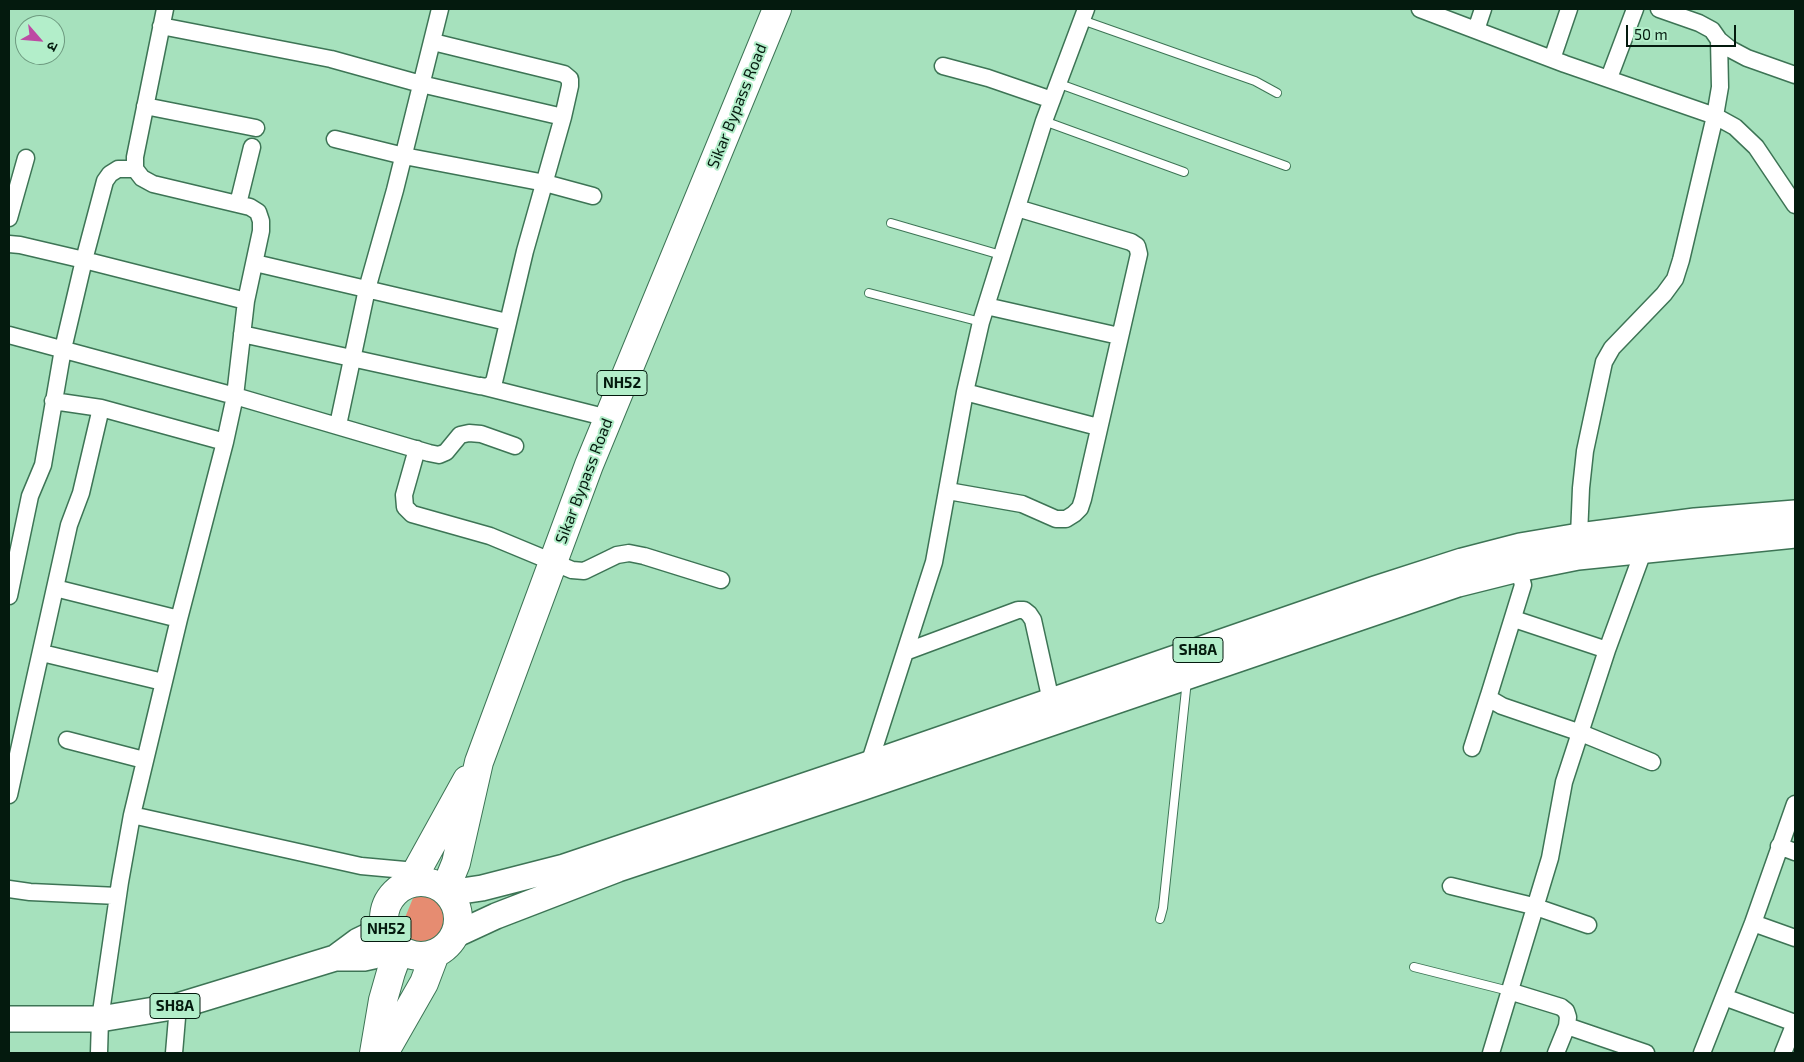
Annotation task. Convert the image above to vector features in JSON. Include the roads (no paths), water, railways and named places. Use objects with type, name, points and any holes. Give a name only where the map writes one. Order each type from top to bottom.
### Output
[{"type":"highway","name":"Sikar Bypass Road","points":[[446,891],[456,863],[479,762],[589,465],[777,9]]},
{"type":"highway","name":"Sikar Bypass Road","points":[[374,1053],[390,972],[393,941],[385,912],[392,896],[413,877],[460,790],[479,762]]},
{"type":"highway","points":[[384,1053],[424,982],[435,954],[450,943],[455,935],[458,917],[454,900],[446,891],[434,884],[422,882],[413,877]]},
{"type":"highway","name":"NH52","points":[[393,941],[417,956],[435,954]]},
{"type":"main road","name":"SH8A","points":[[455,935],[496,916],[618,869],[1458,584],[1516,558],[1580,536],[1695,521],[1795,512]]},
{"type":"main road","name":"SH8A","points":[[446,891],[482,888],[564,867],[1462,560],[1578,557],[1795,535]]},
{"type":"main road","name":"SH8A","points":[[9,1019],[100,1018],[178,1006],[335,958],[364,958],[373,956],[386,952],[393,941]]},
{"type":"street","points":[[99,1053],[100,1018],[132,815],[163,682],[226,442],[235,396],[246,301],[261,231],[261,221],[258,212],[250,207],[153,184],[142,178],[136,169],[135,157],[165,9]]},
{"type":"street","points":[[338,425],[367,289],[404,156],[440,9]]},
{"type":"street","points":[[1420,9],[1552,59],[1715,116],[1735,127],[1756,147],[1795,205]]},
{"type":"street","points":[[1476,30],[1483,9]]},
{"type":"street","points":[[1552,59],[1568,9]]},
{"type":"street","points":[[1609,78],[1635,9]]},
{"type":"street","points":[[1660,9],[1699,22],[1712,30],[1719,40],[1730,49],[1747,58],[1795,75]]},
{"type":"street","points":[[869,764],[934,562],[965,392],[981,322],[1044,121],[1084,14]]},
{"type":"street","points":[[161,26],[331,59],[421,84],[563,117]]},
{"type":"street","points":[[1580,536],[1581,488],[1585,451],[1604,362],[1612,348],[1664,294],[1675,279],[1715,116],[1720,87],[1719,40]]},
{"type":"street","points":[[433,42],[564,74],[570,79],[563,117],[524,251],[494,382],[488,387],[481,386]]},
{"type":"street","points":[[943,66],[988,78],[1052,100]]},
{"type":"street","points":[[145,106],[256,128]]},
{"type":"street","points":[[336,139],[404,156],[545,182],[593,196]]},
{"type":"street","points":[[238,204],[252,147]]},
{"type":"street","points":[[10,212],[26,158]]},
{"type":"street","points":[[9,596],[14,546],[30,496],[44,465],[63,349],[84,260],[106,181],[110,174],[118,169],[136,169]]},
{"type":"street","points":[[948,491],[1022,504],[1056,519],[1066,519],[1080,508],[1139,254],[1137,246],[1131,242],[1017,208]]},
{"type":"street","points":[[9,244],[20,244],[246,301]]},
{"type":"street","points":[[255,263],[507,322]]},
{"type":"street","points":[[986,306],[1119,336]]},
{"type":"street","points":[[242,334],[481,386],[608,418]]},
{"type":"street","points":[[9,335],[235,396],[439,455],[446,452],[460,436],[469,433],[481,434],[515,446]]},
{"type":"street","points":[[965,392],[1098,427]]},
{"type":"street","points":[[54,401],[101,408],[226,442]]},
{"type":"street","points":[[9,794],[15,742],[42,653],[69,525],[81,493],[101,408]]},
{"type":"street","points":[[417,449],[404,494],[405,507],[412,514],[490,536],[552,564],[572,570],[584,571],[617,555],[628,553],[644,556],[721,580]]},
{"type":"street","points":[[1490,1053],[1550,858],[1564,782],[1607,650],[1644,549]]},
{"type":"street","points":[[1472,748],[1514,619],[1523,585],[1516,558]]},
{"type":"street","points":[[55,588],[179,619]]},
{"type":"street","points":[[905,652],[1018,610],[1024,610],[1033,620],[1052,700]]},
{"type":"street","points":[[1514,619],[1607,650]]},
{"type":"street","points":[[42,653],[163,682]]},
{"type":"street","points":[[1489,695],[1490,699],[1502,706],[1581,733],[1652,762]]},
{"type":"street","points":[[66,740],[144,760]]},
{"type":"street","points":[[1702,1053],[1753,923],[1795,804]]},
{"type":"street","points":[[132,815],[413,877]]},
{"type":"street","points":[[1779,846],[1795,852]]},
{"type":"street","points":[[1451,886],[1536,907],[1588,925]]},
{"type":"street","points":[[9,889],[30,892],[118,896]]},
{"type":"street","points":[[1753,923],[1795,938]]},
{"type":"street","points":[[1509,991],[1561,1007],[1566,1011],[1568,1017],[1567,1026],[1556,1053]]},
{"type":"street","points":[[1724,997],[1795,1023],[1783,1053]]},
{"type":"street","points":[[174,1053],[178,1006]]},
{"type":"street","points":[[1567,1026],[1646,1053]]},
{"type":"lane","points":[[1084,14],[1255,81],[1277,93]]},
{"type":"lane","points":[[1057,83],[1286,166]]},
{"type":"lane","points":[[1044,121],[1184,172]]},
{"type":"lane","points":[[891,223],[1001,255]]},
{"type":"lane","points":[[869,293],[981,322]]},
{"type":"lane","points":[[1160,919],[1163,908],[1188,676]]},
{"type":"lane","points":[[1414,967],[1509,991]]}]
